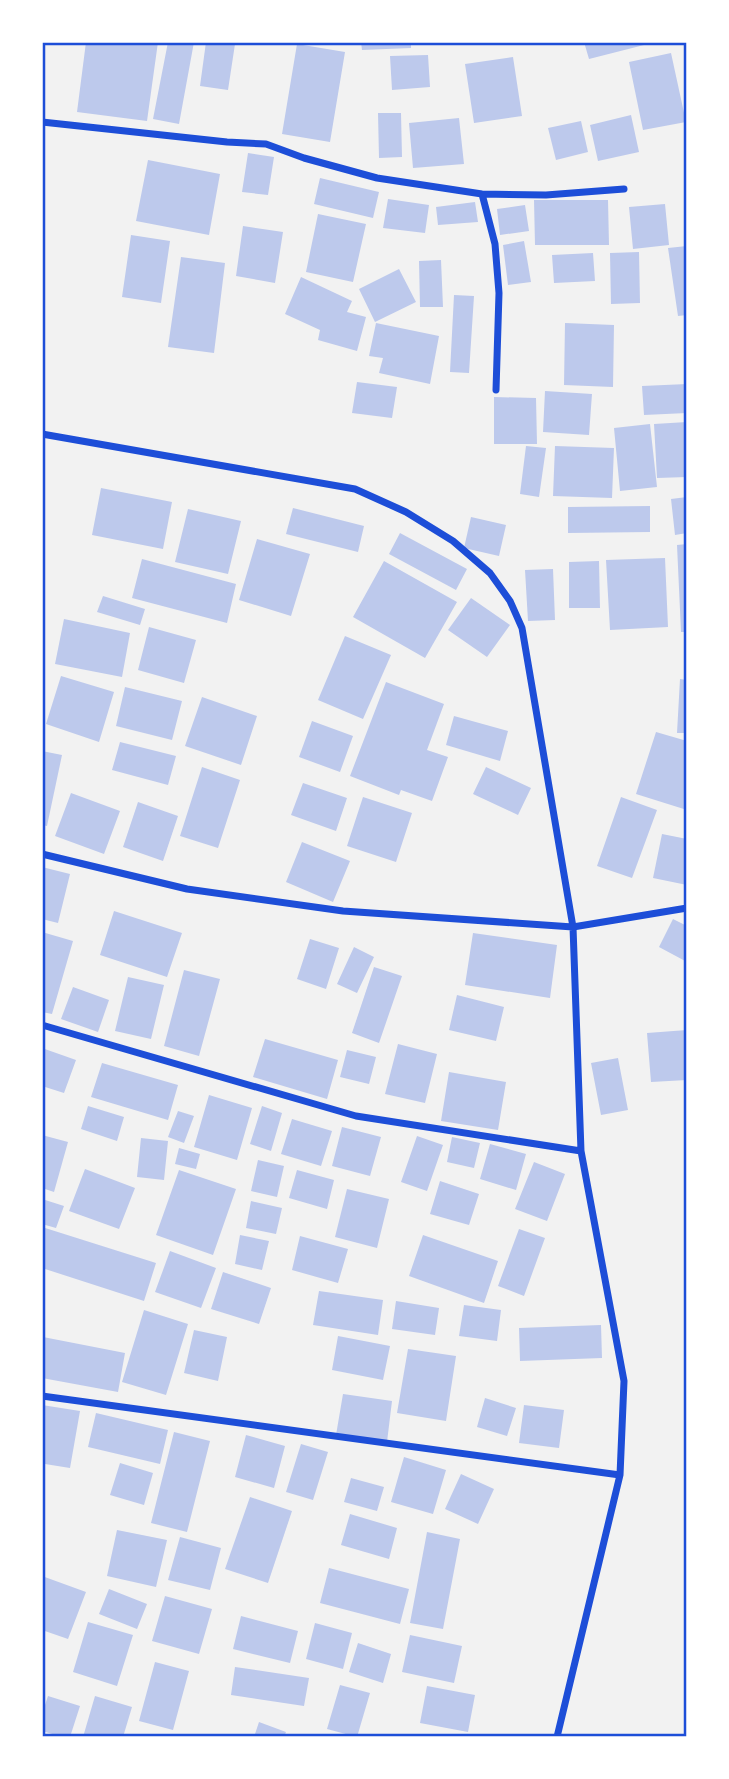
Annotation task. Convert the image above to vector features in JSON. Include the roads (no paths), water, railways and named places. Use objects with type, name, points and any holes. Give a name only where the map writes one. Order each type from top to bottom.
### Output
[{"type":"street","points":[[42,122],[266,144],[304,158],[376,178],[482,194],[546,195],[624,189]]},
{"type":"street","points":[[482,194],[495,244],[499,293],[496,390]]},
{"type":"street","points":[[42,433],[355,489],[406,512],[453,541],[490,573],[510,601],[522,628],[573,927],[581,1151],[624,1381],[620,1475],[557,1737]]},
{"type":"street","points":[[42,854],[187,889],[356,912],[573,927],[687,908]]},
{"type":"street","points":[[42,1025],[356,1116],[581,1151]]},
{"type":"street","points":[[42,1396],[620,1475]]}]
